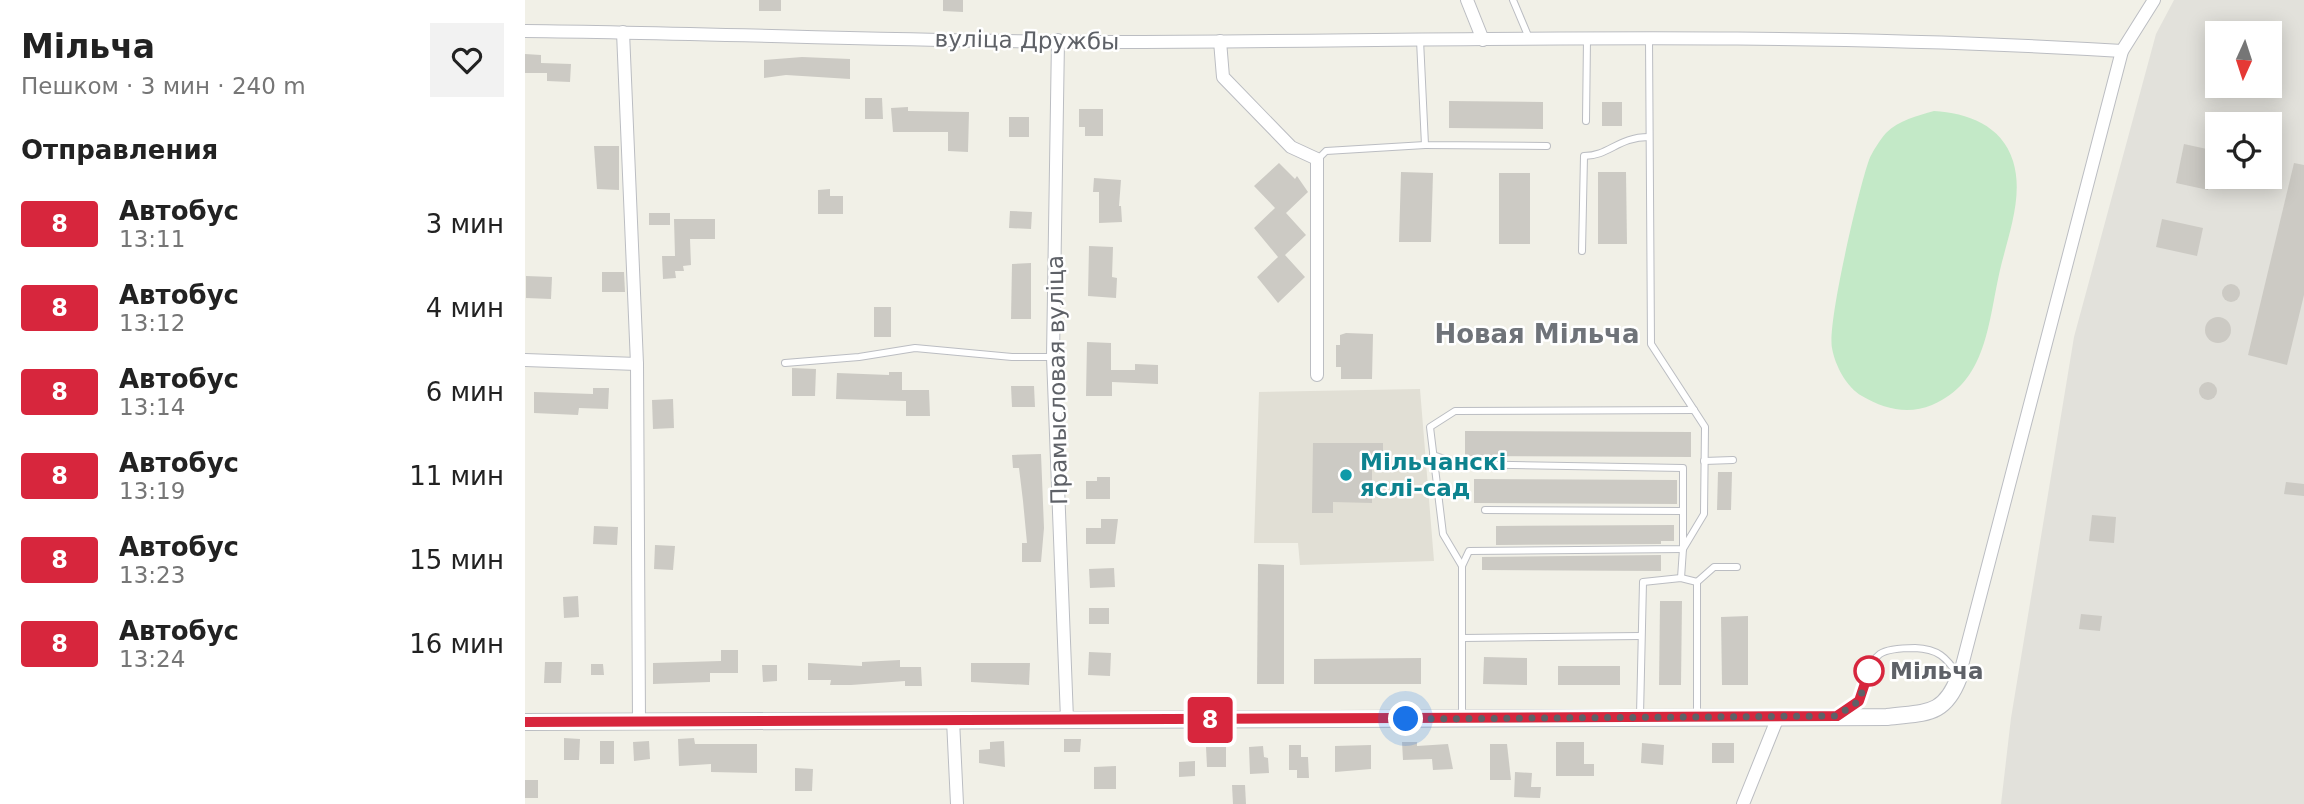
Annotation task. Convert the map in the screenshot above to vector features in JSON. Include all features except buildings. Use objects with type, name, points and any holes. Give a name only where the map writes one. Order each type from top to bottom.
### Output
[{"type":"street","points":[[1467,0],[1483,40]]},
{"type":"street","points":[[525,722],[1887,717],[1933,711],[1943,706],[1951,697],[1959,677],[2122,51],[2154,0]]},
{"type":"street","name":"вуліца Дружбы","points":[[525,31],[1058,40],[1649,38],[2122,51]]},
{"type":"street","points":[[623,32],[637,364],[639,721]]},
{"type":"street","name":"Прамысловая вуліца","points":[[1058,40],[1053,357],[1067,719]]},
{"type":"street","points":[[1220,41],[1223,77],[1291,147],[1317,159],[1317,375]]},
{"type":"street","points":[[525,360],[637,364]]},
{"type":"street","points":[[1743,804],[1778,717]]},
{"type":"street","points":[[953,720],[957,804]]},
{"type":"lane","points":[[1513,0],[1529,39]]},
{"type":"lane","points":[[1649,38],[1651,344],[1705,427],[1704,514],[1683,549]]},
{"type":"lane","points":[[1586,121],[1587,39]]},
{"type":"lane","points":[[1420,40],[1425,145]]},
{"type":"lane","points":[[1582,251],[1584,156],[1595,156],[1630,137],[1650,137]]},
{"type":"lane","points":[[1317,159],[1327,151],[1425,145],[1547,146]]},
{"type":"lane","points":[[785,363],[859,357],[915,348],[1012,357],[1053,357]]},
{"type":"lane","points":[[1462,566],[1443,534],[1430,427],[1455,411],[1694,411]]},
{"type":"lane","points":[[1433,455],[1459,464],[1683,468],[1681,578]]},
{"type":"lane","points":[[1704,460],[1733,460]]},
{"type":"lane","points":[[1485,510],[1682,511]]},
{"type":"lane","points":[[1462,719],[1462,566],[1469,551],[1683,549]]},
{"type":"lane","points":[[1697,718],[1697,582],[1714,567],[1737,567]]},
{"type":"lane","points":[[1640,717],[1643,582],[1681,578],[1697,582]]},
{"type":"lane","points":[[1463,638],[1641,636]]},
{"type":"lane","points":[[1837,716],[1859,701],[1879,654],[1891,648],[1930,649],[1945,656],[1959,677]]},
{"type":"shaded area","points":[[2174,0],[2304,0],[2304,804],[2001,804],[2011,718],[2074,337],[2156,34]]},
{"type":"shaded area","points":[[1420,389],[1434,561],[1300,565],[1298,543],[1254,543],[1259,392]]},
{"type":"green space","points":[[1934,111],[1971,118],[2001,138],[2013,161],[2016,202],[1988,330],[1975,366],[1964,382],[1950,395],[1932,405],[1914,410],[1896,409],[1862,396],[1842,375],[1832,348],[1834,312],[1852,225],[1870,157],[1891,129],[1909,119]]},
{"type":"bus line","name":"8","points":[[525,722],[1837,716],[1859,701],[1869,671]]},
{"type":"place","name":"Мільчанскі яслі-сад","points":[[1346,475]]},
{"type":"place","name":"Мільча","points":[[1869,671]]},
{"type":"district","name":"Новая Мільча","points":[[1537,334]]},
{"type":"route","points":[[1406,719],[1837,716],[1859,701],[1869,671]]}]
